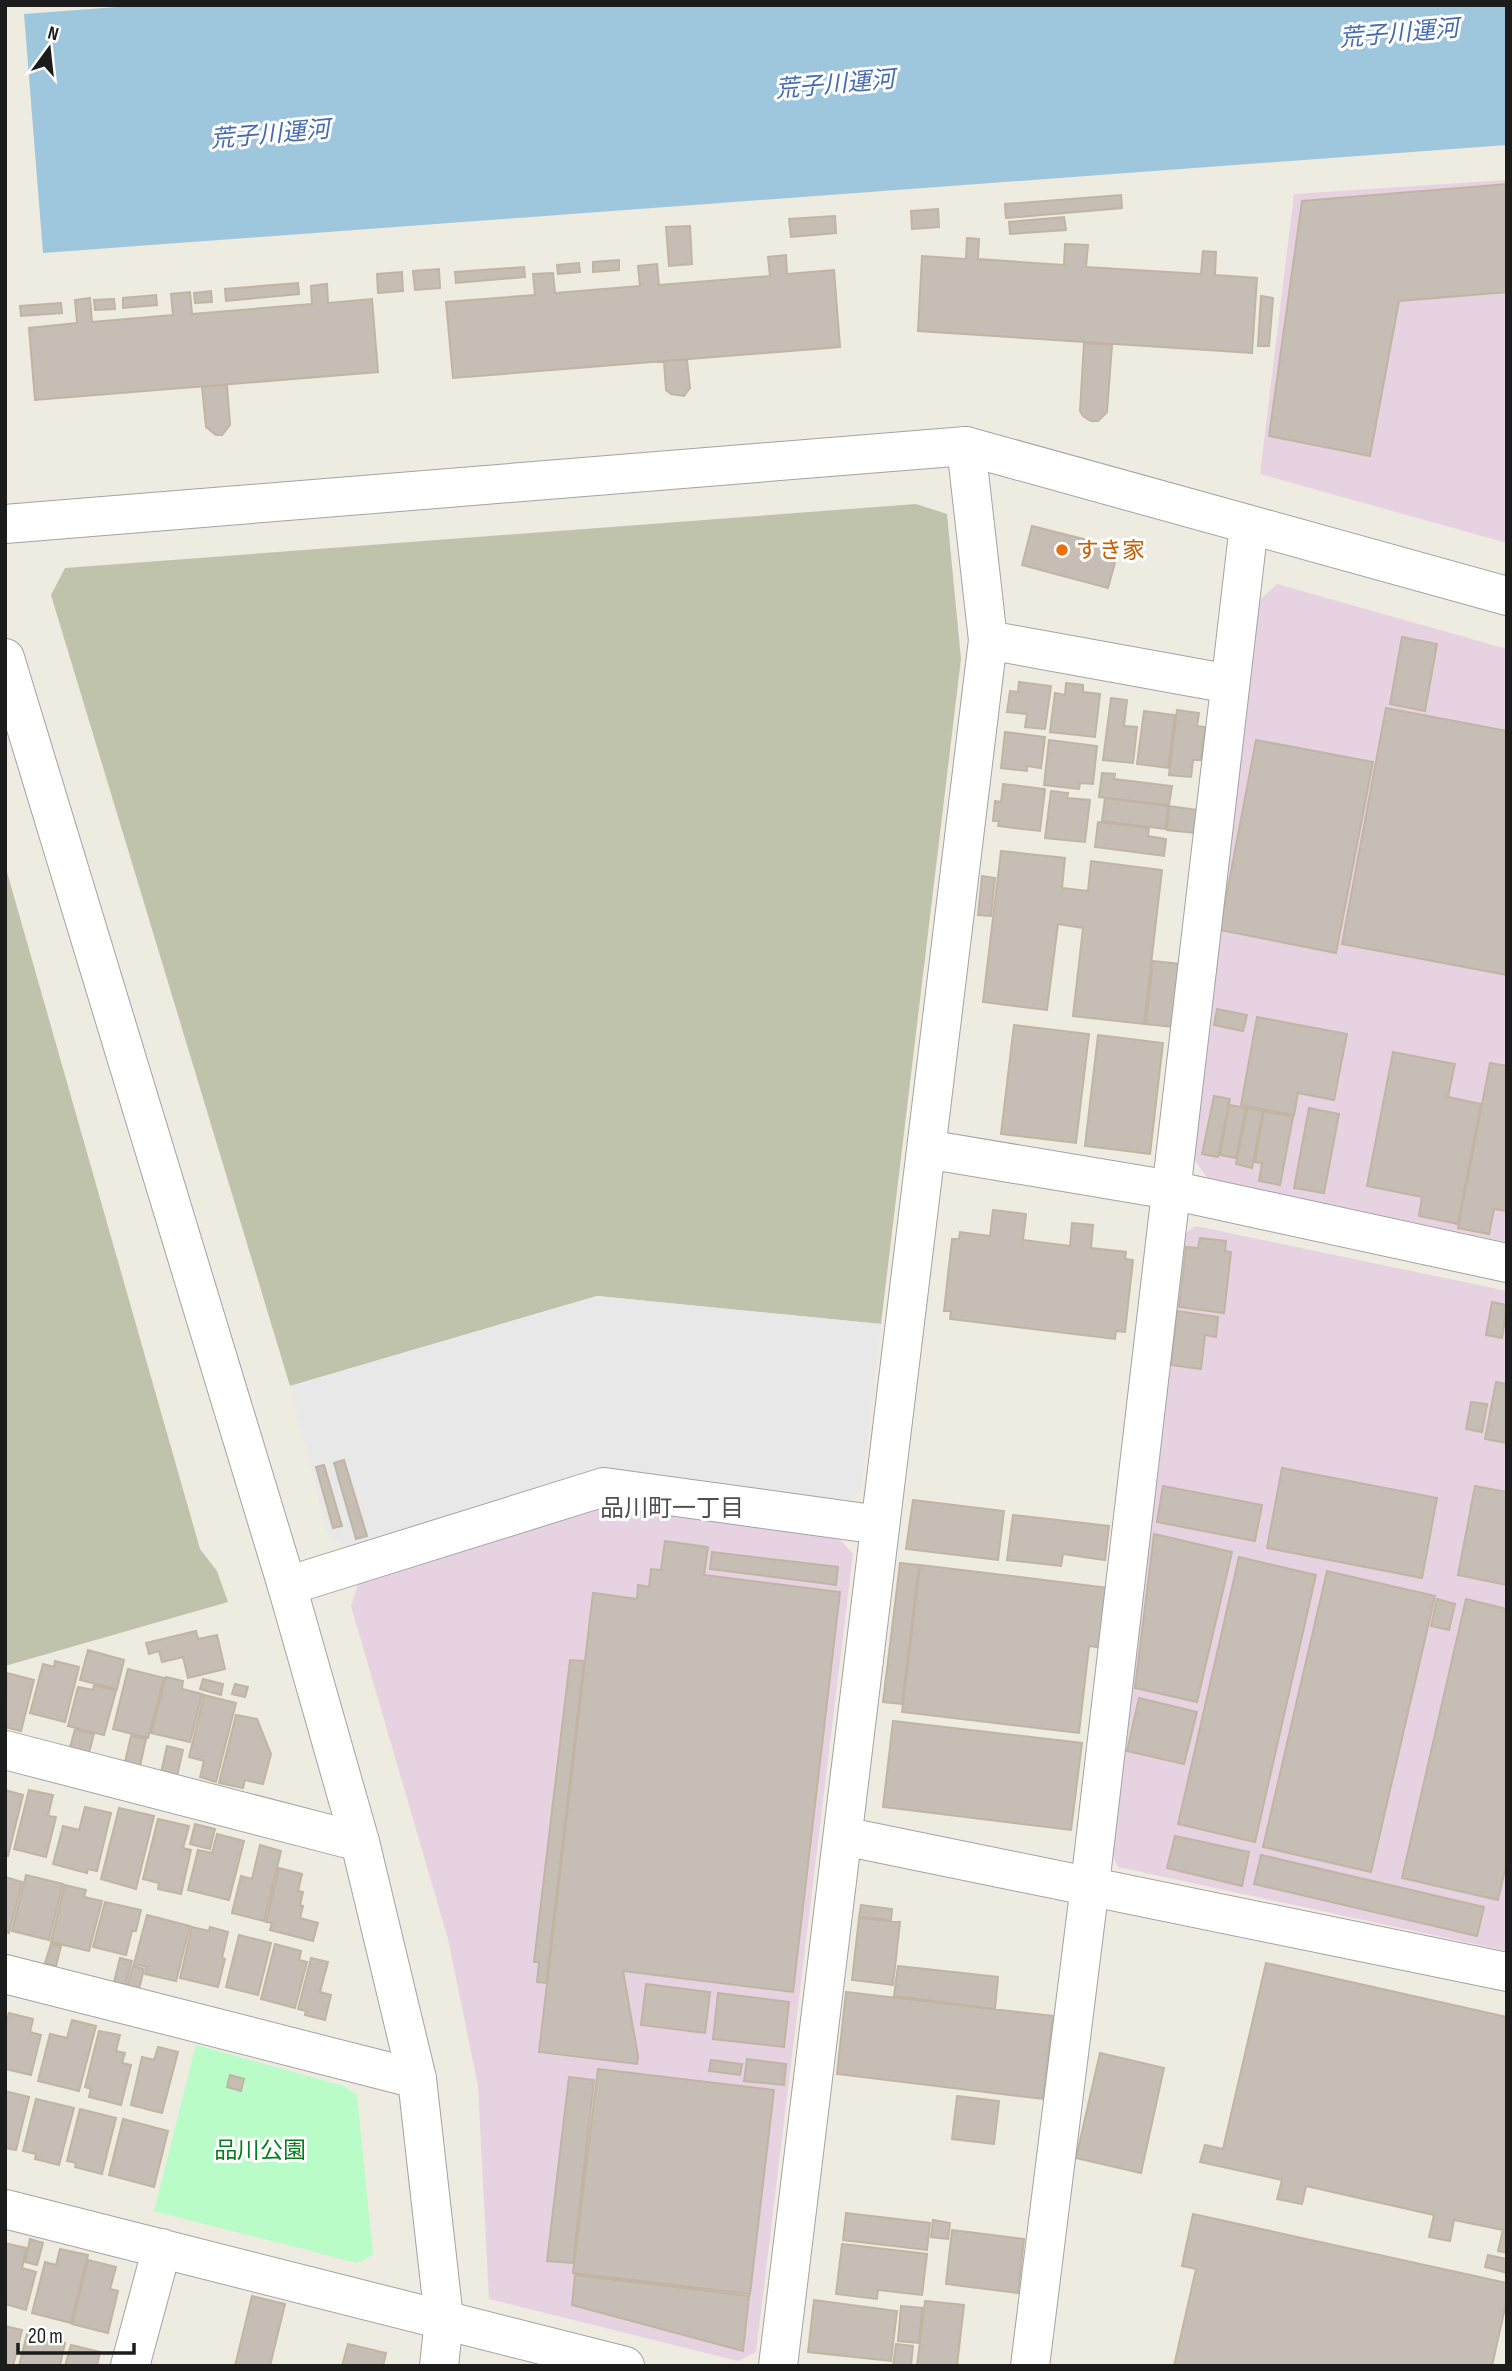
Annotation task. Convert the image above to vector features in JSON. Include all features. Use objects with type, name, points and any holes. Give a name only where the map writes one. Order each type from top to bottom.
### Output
[{"type":"street","points":[[5,524],[966,446],[1507,596]]},
{"type":"street","points":[[778,2366],[988,640],[966,446]]},
{"type":"street","points":[[1030,2366],[1090,1885],[1249,524]]},
{"type":"street","points":[[988,640],[1230,684]]},
{"type":"street","points":[[5,658],[287,1587],[360,1842],[417,2079],[444,2319],[439,2366]]},
{"type":"street","points":[[926,1149],[1171,1190],[1507,1263]]},
{"type":"street","points":[[287,1587],[604,1487],[880,1525]]},
{"type":"street","points":[[5,1751],[360,1842]]},
{"type":"street","points":[[843,1836],[1507,1972]]},
{"type":"street","points":[[5,1974],[417,2079]]},
{"type":"street","points":[[5,2209],[625,2366]]},
{"type":"street","points":[[130,2366],[162,2248]]},
{"type":"shaded area","points":[[1507,180],[1507,543],[1260,474],[1294,194]]},
{"type":"shaded area","points":[[916,504],[947,514],[961,659],[881,1324],[597,1296],[290,1386],[51,595],[65,568]]},
{"type":"shaded area","points":[[1277,584],[1507,649],[1507,1242],[1208,1179],[1192,1156],[1258,602]]},
{"type":"shaded area","points":[[5,865],[200,1549],[217,1571],[228,1602],[5,1666]]},
{"type":"shaded area","points":[[1196,1226],[1507,1291],[1507,1951],[1118,1867],[1110,1850],[1182,1236]]},
{"type":"shaded area","points":[[597,1296],[881,1324],[861,1490],[845,1503],[603,1473],[346,1547],[328,1535],[290,1386]]},
{"type":"shaded area","points":[[606,1502],[838,1537],[853,1554],[756,2352],[738,2361],[489,2299],[478,2086],[448,1939],[351,1606],[358,1584]]},
{"type":"green space","name":"品川公園","points":[[196,2045],[344,2086],[357,2095],[373,2255],[357,2263],[154,2211]]},
{"type":"water","name":"荒子川運河","points":[[143,5],[1507,5],[1507,145],[43,253],[24,14]]},
{"type":"building","points":[[1507,184],[1507,292],[1399,301],[1370,456],[1269,436],[1302,201]]},
{"type":"building","points":[[1121,195],[1122,208],[1006,218],[1005,204]]},
{"type":"building","points":[[938,209],[939,227],[912,229],[911,211]]},
{"type":"building","points":[[835,216],[836,233],[791,237],[789,219]]},
{"type":"building","points":[[1064,217],[1066,230],[1010,234],[1009,222]]},
{"type":"building","points":[[690,226],[692,264],[669,266],[666,227]]},
{"type":"building","points":[[967,238],[979,239],[978,259],[1064,265],[1065,244],[1088,245],[1086,267],[1201,274],[1203,251],[1216,252],[1215,275],[1257,278],[1252,353],[918,331],[922,256],[966,259]]},
{"type":"building","points":[[786,255],[787,274],[834,270],[840,347],[453,378],[446,302],[535,295],[533,274],[553,273],[555,293],[640,286],[638,266],[657,264],[659,285],[770,276],[768,257]]},
{"type":"building","points":[[619,260],[619,270],[593,272],[593,262]]},
{"type":"building","points":[[579,263],[580,272],[558,274],[557,265]]},
{"type":"building","points":[[524,267],[525,277],[456,283],[455,272]]},
{"type":"building","points":[[439,269],[440,288],[415,290],[413,271]]},
{"type":"building","points":[[402,272],[403,291],[378,293],[377,274]]},
{"type":"building","points":[[298,283],[299,294],[226,301],[225,289]]},
{"type":"building","points":[[327,284],[328,303],[372,299],[378,372],[35,400],[29,328],[77,323],[75,300],[90,298],[92,322],[173,315],[171,294],[190,292],[192,314],[312,304],[311,286]]},
{"type":"building","points":[[211,291],[212,302],[195,303],[194,293]]},
{"type":"building","points":[[156,295],[157,305],[123,308],[123,298]]},
{"type":"building","points":[[1261,296],[1273,298],[1269,346],[1258,346]]},
{"type":"building","points":[[114,299],[115,309],[95,310],[94,300]]},
{"type":"building","points":[[61,303],[62,313],[21,316],[20,306]]},
{"type":"building","points":[[1084,343],[1112,345],[1107,412],[1098,421],[1091,421],[1080,411]]},
{"type":"building","points":[[687,360],[690,388],[684,396],[671,394],[666,390],[664,361]]},
{"type":"building","points":[[227,385],[230,425],[222,435],[216,435],[206,427],[202,387]]},
{"type":"building","points":[[1032,526],[1119,548],[1108,588],[1022,565]]},
{"type":"building","points":[[1402,637],[1437,644],[1425,711],[1390,704]]},
{"type":"building","points":[[1019,682],[1051,686],[1045,729],[1025,727],[1027,714],[1007,712],[1010,691],[1018,692]]},
{"type":"building","points":[[1066,683],[1083,685],[1083,692],[1100,694],[1095,737],[1050,732],[1055,693],[1065,695]]},
{"type":"building","points":[[1111,698],[1127,700],[1124,726],[1137,727],[1133,763],[1103,760]]},
{"type":"building","points":[[1386,708],[1507,731],[1507,975],[1342,944]]},
{"type":"building","points":[[1177,710],[1199,713],[1197,726],[1205,727],[1201,760],[1193,760],[1191,777],[1169,775]]},
{"type":"building","points":[[1144,711],[1175,715],[1168,768],[1137,764]]},
{"type":"building","points":[[1005,732],[1045,737],[1041,768],[1027,766],[1027,771],[1001,768]]},
{"type":"building","points":[[1049,740],[1097,746],[1093,784],[1080,783],[1079,789],[1044,785]]},
{"type":"building","points":[[1256,740],[1373,762],[1336,953],[1220,930]]},
{"type":"building","points":[[1102,773],[1115,774],[1114,779],[1172,786],[1169,805],[1099,797]]},
{"type":"building","points":[[1003,784],[1045,789],[1040,831],[998,826],[999,821],[993,821],[995,801],[1001,802]]},
{"type":"building","points":[[1051,791],[1068,793],[1067,798],[1090,800],[1085,842],[1045,838]]},
{"type":"building","points":[[1105,798],[1168,806],[1165,829],[1102,821]]},
{"type":"building","points":[[1169,806],[1198,810],[1195,833],[1167,830]]},
{"type":"building","points":[[1098,822],[1149,828],[1148,836],[1166,839],[1164,856],[1095,847]]},
{"type":"building","points":[[1001,851],[1065,858],[1062,888],[1088,891],[1091,861],[1162,870],[1144,1024],[1073,1016],[1083,928],[1058,924],[1047,1010],[983,1002]]},
{"type":"building","points":[[982,876],[995,878],[991,916],[978,915]]},
{"type":"building","points":[[1153,961],[1180,964],[1173,1027],[1146,1024]]},
{"type":"building","points":[[1217,1009],[1247,1015],[1243,1031],[1214,1025]]},
{"type":"building","points":[[1257,1017],[1347,1034],[1334,1100],[1298,1093],[1294,1115],[1241,1105]]},
{"type":"building","points":[[1014,1025],[1089,1034],[1076,1143],[1001,1134]]},
{"type":"building","points":[[1098,1035],[1163,1043],[1150,1154],[1085,1146]]},
{"type":"building","points":[[1393,1052],[1455,1064],[1448,1097],[1481,1104],[1458,1224],[1419,1216],[1422,1197],[1367,1186]]},
{"type":"building","points":[[1490,1063],[1507,1066],[1507,1211],[1494,1209],[1489,1234],[1458,1228]]},
{"type":"building","points":[[1214,1096],[1230,1099],[1218,1157],[1202,1154]]},
{"type":"building","points":[[1229,1105],[1246,1108],[1236,1158],[1220,1155]]},
{"type":"building","points":[[1247,1108],[1263,1111],[1252,1168],[1236,1164]]},
{"type":"building","points":[[1309,1108],[1339,1114],[1324,1193],[1294,1188]]},
{"type":"building","points":[[1264,1111],[1293,1117],[1280,1185],[1259,1181],[1262,1163],[1255,1162]]},
{"type":"building","points":[[993,1210],[1026,1214],[1023,1240],[1070,1246],[1072,1223],[1093,1225],[1091,1248],[1126,1252],[1125,1259],[1133,1260],[1125,1332],[1116,1331],[1115,1339],[950,1319],[951,1311],[944,1311],[952,1239],[959,1239],[960,1232],[990,1236]]},
{"type":"building","points":[[1200,1238],[1226,1241],[1225,1251],[1231,1252],[1224,1313],[1179,1307],[1186,1247],[1198,1248]]},
{"type":"building","points":[[1492,1302],[1507,1305],[1502,1338],[1486,1335]]},
{"type":"building","points":[[1177,1311],[1218,1317],[1216,1337],[1205,1335],[1201,1369],[1171,1365]]},
{"type":"building","points":[[1496,1382],[1507,1384],[1507,1443],[1485,1439]]},
{"type":"building","points":[[1471,1402],[1487,1404],[1482,1432],[1466,1429]]},
{"type":"building","points":[[344,1460],[367,1536],[356,1539],[334,1463]]},
{"type":"building","points":[[324,1465],[342,1526],[333,1528],[316,1467]]},
{"type":"building","points":[[1282,1468],[1437,1498],[1422,1578],[1267,1548]]},
{"type":"building","points":[[1163,1486],[1262,1505],[1255,1541],[1157,1522]]},
{"type":"building","points":[[1475,1486],[1507,1492],[1507,1585],[1458,1575]]},
{"type":"building","points":[[913,1500],[1004,1511],[998,1560],[906,1549]]},
{"type":"building","points":[[1013,1515],[1109,1526],[1105,1560],[1063,1554],[1061,1566],[1007,1560]]},
{"type":"building","points":[[1154,1534],[1232,1552],[1197,1702],[1135,1688]]},
{"type":"building","points":[[665,1541],[708,1547],[704,1575],[840,1592],[793,1992],[623,1971],[638,2056],[637,2064],[539,2052],[593,1593],[637,1599],[638,1585],[649,1587],[651,1569],[661,1570]]},
{"type":"building","points":[[712,1552],[838,1567],[836,1585],[710,1569]]},
{"type":"building","points":[[1239,1557],[1316,1575],[1255,1842],[1178,1824]]},
{"type":"building","points":[[900,1563],[919,1565],[902,1704],[883,1702]]},
{"type":"building","points":[[920,1565],[1110,1588],[1103,1648],[1089,1646],[1079,1733],[902,1712]]},
{"type":"building","points":[[1327,1571],[1435,1596],[1371,1872],[1263,1847]]},
{"type":"building","points":[[1437,1599],[1455,1604],[1449,1630],[1431,1626]]},
{"type":"building","points":[[1466,1599],[1507,1609],[1507,1861],[1498,1900],[1402,1878]]},
{"type":"building","points":[[196,1631],[198,1639],[217,1635],[225,1669],[188,1678],[183,1657],[162,1662],[159,1651],[149,1654],[146,1643]]},
{"type":"building","points":[[88,1650],[124,1660],[117,1689],[80,1680]]},
{"type":"building","points":[[570,1660],[584,1661],[546,1983],[537,1982],[539,1962],[534,1962]]},
{"type":"building","points":[[55,1661],[79,1667],[65,1722],[30,1713],[43,1664],[54,1667]]},
{"type":"building","points":[[128,1669],[164,1678],[148,1738],[113,1729]]},
{"type":"building","points":[[7,1673],[34,1680],[21,1731],[5,1727]]},
{"type":"building","points":[[166,1677],[183,1681],[182,1689],[202,1694],[190,1742],[151,1733]]},
{"type":"building","points":[[203,1679],[223,1684],[221,1695],[200,1689]]},
{"type":"building","points":[[235,1684],[248,1687],[245,1697],[232,1694]]},
{"type":"building","points":[[94,1685],[116,1691],[104,1735],[68,1726],[78,1687],[93,1690]]},
{"type":"building","points":[[204,1695],[236,1703],[216,1782],[200,1777],[204,1761],[189,1757]]},
{"type":"building","points":[[1139,1698],[1197,1712],[1184,1764],[1127,1751]]},
{"type":"building","points":[[236,1715],[257,1719],[271,1754],[263,1784],[245,1780],[243,1788],[219,1783]]},
{"type":"building","points":[[893,1721],[1082,1743],[1071,1830],[883,1807]]},
{"type":"building","points":[[75,1729],[94,1734],[88,1756],[69,1751]]},
{"type":"building","points":[[131,1736],[146,1739],[140,1766],[125,1762]]},
{"type":"building","points":[[167,1746],[183,1750],[177,1776],[161,1773]]},
{"type":"building","points":[[5,1790],[23,1795],[8,1856],[5,1855]]},
{"type":"building","points":[[29,1790],[53,1795],[48,1816],[56,1817],[46,1857],[14,1849]]},
{"type":"building","points":[[85,1807],[111,1813],[97,1871],[88,1869],[87,1873],[53,1864],[63,1826],[79,1830]]},
{"type":"building","points":[[119,1808],[154,1816],[136,1889],[101,1879]]},
{"type":"building","points":[[158,1819],[189,1826],[183,1848],[191,1850],[181,1894],[158,1889],[159,1883],[143,1879]]},
{"type":"building","points":[[195,1824],[215,1829],[210,1849],[190,1844]]},
{"type":"building","points":[[217,1834],[244,1841],[229,1900],[188,1890],[198,1850],[212,1853]]},
{"type":"building","points":[[1175,1836],[1249,1852],[1242,1886],[1167,1868]]},
{"type":"building","points":[[260,1845],[281,1851],[264,1921],[232,1913],[241,1876],[252,1879]]},
{"type":"building","points":[[1261,1855],[1484,1907],[1477,1936],[1254,1884]]},
{"type":"building","points":[[279,1868],[302,1874],[298,1891],[303,1892],[300,1918],[318,1923],[313,1941],[270,1930],[272,1923],[266,1922]]},
{"type":"building","points":[[26,1875],[63,1884],[49,1940],[12,1931]]},
{"type":"building","points":[[5,1877],[22,1882],[9,1933],[5,1932]]},
{"type":"building","points":[[65,1885],[86,1890],[84,1897],[102,1901],[89,1951],[51,1942]]},
{"type":"building","points":[[105,1902],[141,1910],[126,1955],[93,1947]]},
{"type":"building","points":[[861,1905],[892,1909],[891,1920],[859,1917]]},
{"type":"building","points":[[147,1915],[190,1926],[176,1981],[145,1974],[147,1967],[134,1964]]},
{"type":"building","points":[[859,1918],[900,1922],[893,1985],[852,1980]]},
{"type":"building","points":[[192,1927],[209,1931],[210,1927],[228,1932],[218,1987],[180,1978]]},
{"type":"building","points":[[239,1935],[271,1943],[258,1995],[226,1987]]},
{"type":"building","points":[[51,1944],[61,1946],[56,1966],[45,1963]]},
{"type":"building","points":[[275,1944],[301,1951],[299,1960],[307,1962],[295,2008],[261,1999]]},
{"type":"building","points":[[120,1958],[132,1961],[125,1985],[114,1982]]},
{"type":"building","points":[[311,1958],[328,1962],[320,1992],[331,1995],[325,2020],[305,2015],[306,2011],[298,2009]]},
{"type":"building","points":[[1266,1963],[1507,2017],[1507,2253],[1498,2251],[1503,2230],[1454,2220],[1450,2241],[1429,2237],[1434,2215],[1306,2186],[1302,2204],[1277,2199],[1282,2180],[1200,2162],[1205,2145],[1223,2149]]},
{"type":"building","points":[[133,1966],[144,1969],[139,1989],[127,1986]]},
{"type":"building","points":[[898,1966],[998,1977],[995,2009],[894,1996]]},
{"type":"building","points":[[646,1984],[710,1992],[705,2033],[641,2025]]},
{"type":"building","points":[[846,1992],[1053,2016],[1043,2099],[837,2074]]},
{"type":"building","points":[[718,1993],[789,2002],[784,2047],[713,2039]]},
{"type":"building","points":[[9,2013],[33,2019],[30,2032],[41,2035],[31,2075],[5,2069],[5,2026]]},
{"type":"building","points":[[72,2020],[96,2026],[79,2091],[38,2081],[50,2034],[67,2038]]},
{"type":"building","points":[[99,2031],[120,2035],[116,2051],[125,2053],[122,2063],[131,2065],[121,2105],[89,2097],[91,2089],[85,2087]]},
{"type":"building","points":[[158,2047],[178,2052],[162,2113],[131,2105],[142,2057],[154,2060]]},
{"type":"building","points":[[1100,2053],[1164,2068],[1141,2173],[1076,2158]]},
{"type":"building","points":[[747,2059],[786,2064],[784,2085],[744,2081]]},
{"type":"building","points":[[711,2060],[742,2064],[740,2075],[709,2071]]},
{"type":"building","points":[[598,2069],[774,2090],[750,2294],[573,2273]]},
{"type":"building","points":[[230,2075],[244,2079],[241,2091],[227,2087]]},
{"type":"building","points":[[569,2077],[594,2080],[573,2263],[547,2261]]},
{"type":"building","points":[[5,2091],[29,2097],[16,2150],[5,2148]]},
{"type":"building","points":[[957,2096],[999,2101],[994,2144],[952,2139]]},
{"type":"building","points":[[36,2099],[74,2108],[59,2165],[35,2159],[36,2154],[23,2151]]},
{"type":"building","points":[[80,2109],[116,2118],[102,2174],[75,2167],[76,2163],[67,2161]]},
{"type":"building","points":[[123,2119],[168,2131],[154,2187],[109,2175]]},
{"type":"building","points":[[846,2213],[930,2223],[927,2250],[843,2240]]},
{"type":"building","points":[[1193,2214],[1507,2283],[1507,2299],[1492,2366],[1174,2366],[1196,2269],[1182,2266]]},
{"type":"building","points":[[933,2220],[950,2223],[948,2239],[931,2237]]},
{"type":"building","points":[[952,2230],[1024,2239],[1018,2293],[946,2284]]},
{"type":"building","points":[[30,2239],[43,2243],[37,2265],[25,2262]]},
{"type":"building","points":[[5,2243],[26,2248],[22,2268],[36,2272],[26,2310],[5,2304]]},
{"type":"building","points":[[842,2244],[927,2254],[922,2295],[878,2290],[877,2299],[836,2294]]},
{"type":"building","points":[[60,2249],[88,2255],[71,2323],[32,2313],[45,2262],[56,2265]]},
{"type":"building","points":[[1488,2255],[1507,2259],[1507,2273],[1485,2267]]},
{"type":"building","points":[[88,2260],[116,2267],[110,2289],[118,2291],[108,2333],[72,2324]]},
{"type":"building","points":[[575,2275],[749,2296],[743,2351],[572,2305]]},
{"type":"building","points":[[252,2296],[285,2304],[270,2366],[235,2366]]},
{"type":"building","points":[[814,2300],[897,2311],[891,2361],[808,2352]]},
{"type":"building","points":[[925,2301],[964,2305],[957,2366],[917,2366]]},
{"type":"building","points":[[901,2306],[922,2308],[919,2343],[898,2341]]},
{"type":"building","points":[[5,2326],[22,2330],[13,2366],[5,2366]]},
{"type":"building","points":[[27,2334],[65,2343],[60,2366],[19,2366]]},
{"type":"building","points":[[348,2344],[386,2353],[383,2366],[342,2366]]},
{"type":"building","points":[[896,2344],[913,2346],[911,2366],[893,2366]]},
{"type":"building","points":[[71,2345],[100,2352],[97,2366],[65,2366]]},
{"type":"place","name":"すき家","points":[[1062,550]]},
{"type":"district","name":"品川町一丁目","points":[[672,1508]]}]
